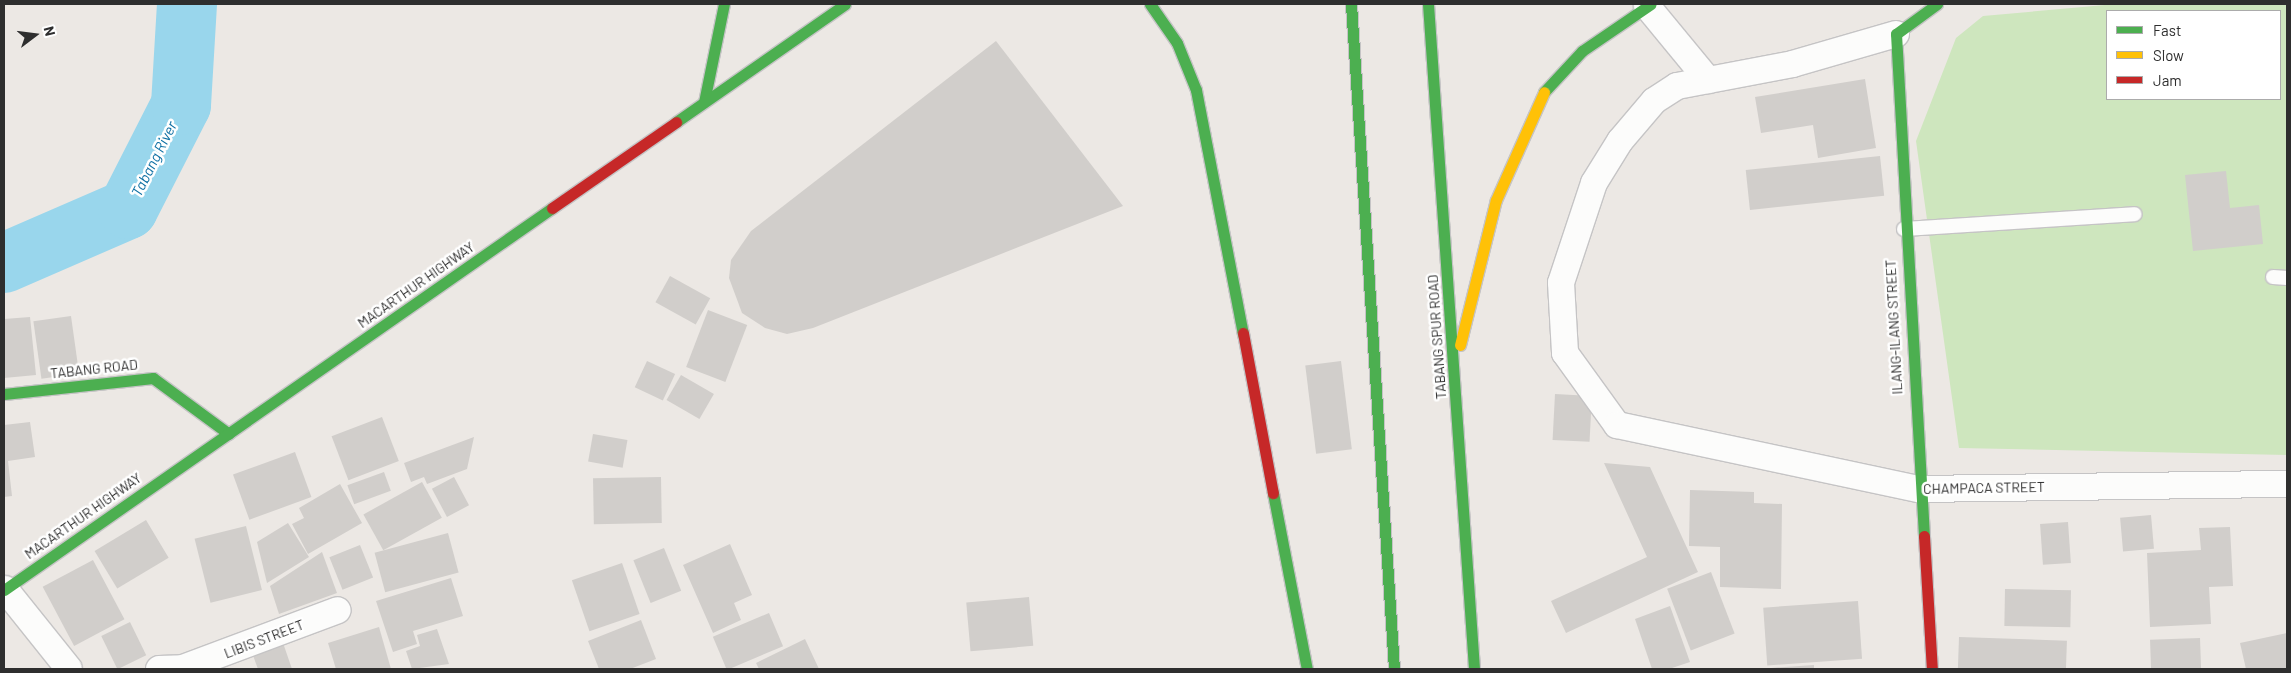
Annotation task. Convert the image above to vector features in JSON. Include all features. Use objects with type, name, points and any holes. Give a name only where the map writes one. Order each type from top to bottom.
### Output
[{"type":"main road","points":[[704,102],[724,4]]},
{"type":"main road","name":"MACARTHUR HIGHWAY","points":[[5,589],[845,4]]},
{"type":"main road","points":[[1150,4],[1177,43],[1196,90],[1307,669]]},
{"type":"main road","points":[[1351,4],[1394,669]]},
{"type":"main road","name":"TABANG SPUR ROAD","points":[[1428,4],[1474,669]]},
{"type":"main road","points":[[1896,34],[1937,4]]},
{"type":"main road","points":[[1454,368],[1496,200],[1544,92],[1582,51],[1649,5]]},
{"type":"main road","name":"ILANG-ILANG STREET","points":[[1896,34],[1904,229],[1919,489],[1932,669]]},
{"type":"main road","name":"TABANG ROAD","points":[[4,394],[153,378],[229,434]]},
{"type":"street","points":[[1649,5],[1708,80]]},
{"type":"street","name":"CHAMPACA STREET","points":[[1896,34],[1793,64],[1677,86],[1654,101],[1620,141],[1594,183],[1561,283],[1565,354],[1617,425],[1919,489],[2287,484]]},
{"type":"street","points":[[5,589],[68,669]]},
{"type":"street","name":"LIBIS STREET","points":[[159,669],[183,668],[338,610]]},
{"type":"lane","points":[[1904,229],[2135,214]]},
{"type":"green space","points":[[2116,4],[2287,4],[2287,455],[1959,448],[1916,141],[1956,38],[1983,16]]},
{"type":"building","points":[[996,41],[1123,206],[813,328],[787,334],[765,328],[742,313],[729,278],[731,260],[751,231]]},
{"type":"building","points":[[1865,79],[1876,148],[1818,158],[1813,125],[1761,133],[1755,97]]},
{"type":"building","points":[[1880,156],[1884,196],[1750,210],[1746,170]]},
{"type":"building","points":[[2226,171],[2230,208],[2259,205],[2263,244],[2193,251],[2185,175]]},
{"type":"building","points":[[670,276],[710,298],[696,325],[655,302]]},
{"type":"building","points":[[708,310],[747,325],[725,382],[686,367]]},
{"type":"building","points":[[71,316],[79,373],[41,379],[33,321]]},
{"type":"building","points":[[30,317],[36,375],[4,378],[4,319]]},
{"type":"building","points":[[647,361],[675,374],[663,400],[635,387]]},
{"type":"building","points":[[1341,361],[1352,449],[1316,454],[1305,365]]},
{"type":"building","points":[[681,375],[714,394],[699,419],[666,400]]},
{"type":"building","points":[[1555,394],[1592,396],[1590,442],[1553,440]]},
{"type":"building","points":[[382,417],[399,461],[348,480],[332,436]]},
{"type":"building","points":[[30,422],[35,457],[8,461],[12,496],[4,497],[4,425]]},
{"type":"building","points":[[593,434],[627,440],[623,468],[588,462]]},
{"type":"building","points":[[474,437],[467,469],[427,484],[424,477],[411,482],[404,463]]},
{"type":"building","points":[[295,452],[311,497],[249,520],[233,475]]},
{"type":"building","points":[[1604,463],[1650,467],[1698,572],[1566,633],[1551,601],[1647,557]]},
{"type":"building","points":[[384,472],[391,491],[354,504],[347,485]]},
{"type":"building","points":[[454,477],[469,505],[447,517],[432,489]]},
{"type":"building","points":[[661,477],[662,523],[594,524],[593,478]]},
{"type":"building","points":[[422,482],[442,518],[383,550],[363,514]]},
{"type":"building","points":[[340,484],[362,523],[308,554],[292,524],[304,518],[299,508]]},
{"type":"building","points":[[1690,490],[1754,492],[1754,503],[1782,504],[1781,589],[1720,587],[1720,547],[1689,546]]},
{"type":"building","points":[[2151,515],[2154,549],[2123,552],[2120,518]]},
{"type":"building","points":[[146,520],[169,558],[117,589],[95,551]]},
{"type":"building","points":[[2068,522],[2071,563],[2043,565],[2040,524]]},
{"type":"building","points":[[288,523],[309,557],[267,583],[257,542]]},
{"type":"building","points":[[246,526],[262,590],[211,603],[195,539]]},
{"type":"building","points":[[2230,527],[2233,586],[2209,587],[2211,624],[2150,627],[2147,553],[2201,550],[2199,528]]},
{"type":"building","points":[[448,533],[459,573],[385,592],[375,553]]},
{"type":"building","points":[[730,544],[752,595],[734,603],[741,620],[713,633],[683,565]]},
{"type":"building","points":[[360,545],[373,577],[343,590],[329,557]]},
{"type":"building","points":[[664,548],[681,591],[651,603],[633,560]]},
{"type":"building","points":[[322,552],[337,593],[279,614],[270,586]]},
{"type":"building","points":[[93,560],[124,619],[74,646],[43,587]]},
{"type":"building","points":[[622,563],[640,614],[589,631],[572,580]]},
{"type":"building","points":[[1711,572],[1735,634],[1691,650],[1667,589]]},
{"type":"building","points":[[451,578],[463,616],[413,631],[417,644],[393,652],[376,601]]},
{"type":"building","points":[[2005,589],[2071,590],[2070,627],[2004,626]]},
{"type":"building","points":[[1029,597],[1033,646],[971,651],[966,602]]},
{"type":"building","points":[[1858,601],[1862,659],[1767,665],[1763,608]]},
{"type":"building","points":[[1670,606],[1690,662],[1669,669],[1652,669],[1635,619]]},
{"type":"building","points":[[769,613],[783,646],[727,669],[713,637]]},
{"type":"building","points":[[641,620],[656,659],[630,669],[599,669],[588,641]]},
{"type":"building","points":[[130,622],[146,655],[117,669],[101,636]]},
{"type":"building","points":[[379,627],[391,669],[336,669],[328,643]]},
{"type":"building","points":[[437,629],[449,664],[412,669],[406,651],[420,646],[417,635]]},
{"type":"building","points":[[2287,633],[2287,669],[2246,669],[2240,643]]},
{"type":"building","points":[[1959,637],[2067,641],[2066,669],[1958,669]]},
{"type":"building","points":[[2200,638],[2201,669],[2151,669],[2150,640]]},
{"type":"building","points":[[805,639],[819,669],[759,669],[756,663]]},
{"type":"building","points":[[282,640],[292,669],[258,669],[251,650]]},
{"type":"building","points":[[1814,665],[1814,669],[1771,669],[1771,668]]},
{"type":"waterway","name":"Tabang River","points":[[4,263],[128,209],[181,105],[187,4]]},
{"type":"traffic: fast","points":[[704,102],[724,4]]},
{"type":"traffic: fast","points":[[676,122],[845,4]]},
{"type":"traffic: fast","points":[[1150,4],[1177,43],[1196,90],[1243,333]]},
{"type":"traffic: fast","points":[[1351,4],[1394,669]]},
{"type":"traffic: fast","points":[[1428,4],[1474,669]]},
{"type":"traffic: fast","points":[[1544,92],[1582,51],[1651,4]]},
{"type":"traffic: fast","points":[[1924,536],[1896,34],[1937,4]]},
{"type":"traffic: fast","points":[[4,590],[552,208]]},
{"type":"traffic: fast","points":[[4,394],[153,378],[229,434]]},
{"type":"traffic: fast","points":[[1273,493],[1307,669]]},
{"type":"traffic: slow","points":[[1460,345],[1496,200],[1544,92]]},
{"type":"traffic: jam","points":[[552,208],[676,122]]},
{"type":"traffic: jam","points":[[1243,333],[1273,493]]},
{"type":"traffic: jam","points":[[1924,536],[1932,669]]}]
